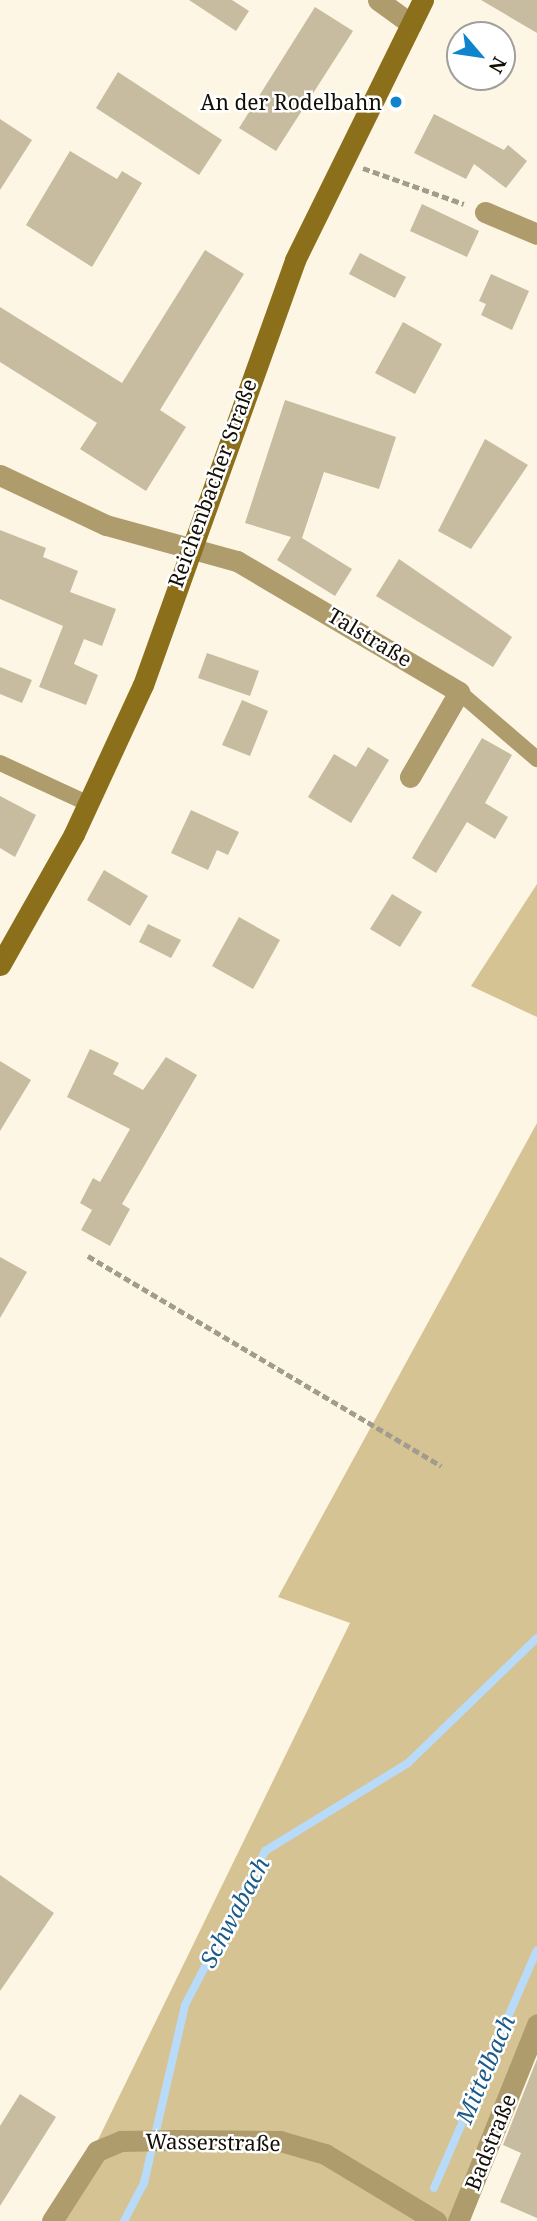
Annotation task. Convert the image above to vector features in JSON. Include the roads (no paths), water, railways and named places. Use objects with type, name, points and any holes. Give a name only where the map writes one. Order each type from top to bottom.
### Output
[{"type":"main road","name":"Reichenbacher Straße","points":[[0,965],[89,804],[144,685],[188,547],[295,260],[346,162],[423,0]]},
{"type":"street","points":[[378,0],[411,24]]},
{"type":"street","points":[[485,212],[537,234]]},
{"type":"street","name":"Talstraße","points":[[0,475],[106,525],[237,561],[459,692]]},
{"type":"street","points":[[410,777],[459,692]]},
{"type":"street","name":"Badstraße","points":[[458,2221],[537,2024]]},
{"type":"street","name":"Wasserstraße","points":[[52,2221],[97,2151],[121,2141],[172,2140],[280,2141],[325,2154],[436,2221]]},
{"type":"lane","points":[[459,692],[537,759]]},
{"type":"lane","points":[[0,764],[89,804]]},
{"type":"waterway","name":"Schwabach","points":[[124,2221],[144,2183],[185,2005],[265,1851],[408,1763],[537,1638]]},
{"type":"waterway","name":"Mittelbach","points":[[434,2188],[537,1950]]},
{"type":"place","name":"An der Rodelbahn","points":[[396,102]]}]
